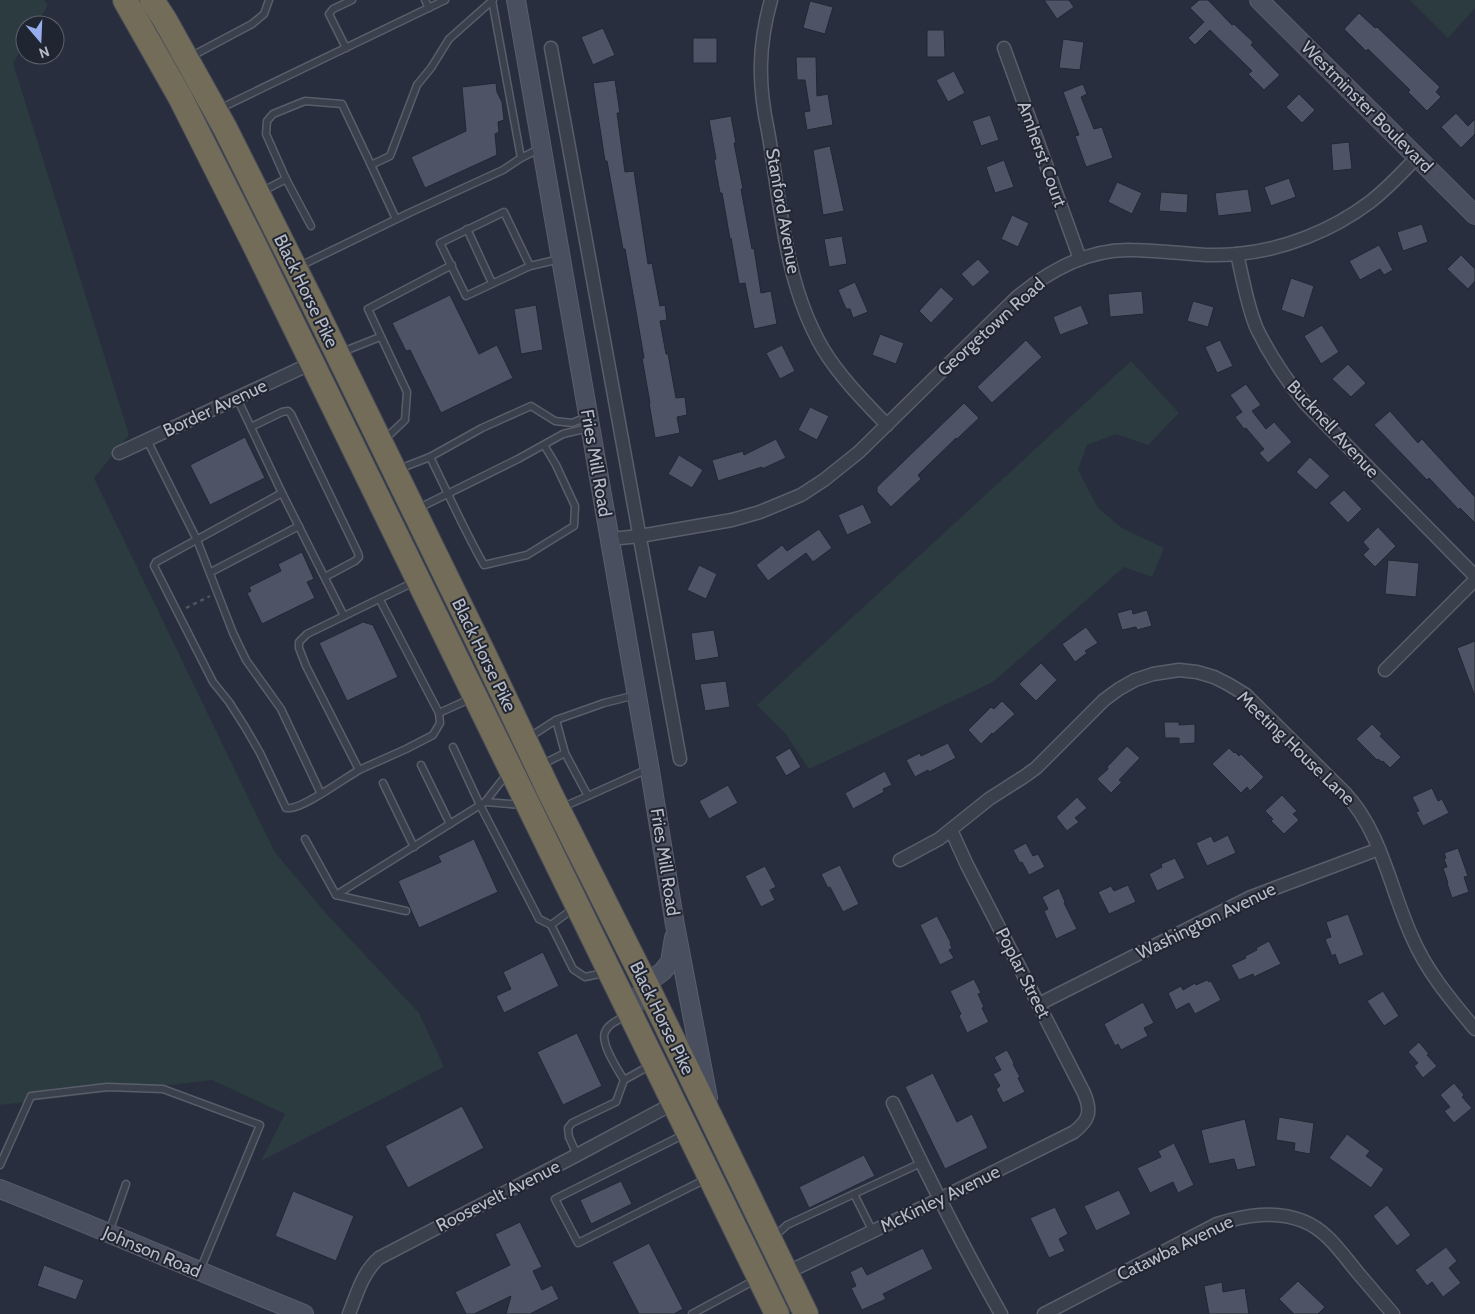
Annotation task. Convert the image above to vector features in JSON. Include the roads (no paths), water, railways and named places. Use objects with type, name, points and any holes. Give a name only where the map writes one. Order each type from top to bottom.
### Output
[{"type":"highway","name":"Black Horse Pike","points":[[125,0],[180,97],[312,363],[777,1314]]},
{"type":"highway","name":"Black Horse Pike","points":[[152,0],[215,111],[295,268],[484,654],[537,767],[646,984],[806,1314]]},
{"type":"highway","points":[[327,394],[362,445],[368,446],[380,443]]},
{"type":"highway","points":[[418,580],[425,580],[440,591],[458,628],[470,645],[484,654]]},
{"type":"main road","name":"Fries Mill Road","points":[[516,0],[650,769],[675,925],[712,1121]]},
{"type":"main road","name":"Westminster Boulevard","points":[[1259,0],[1475,215]]},
{"type":"main road","name":"Fries Mill Road","points":[[630,1014],[646,984],[664,971],[670,962],[675,925]]},
{"type":"main road","name":"Johnson Road","points":[[0,1190],[304,1314]]},
{"type":"street","name":"Stanford Avenue","points":[[771,0],[763,30],[760,79],[790,267],[807,317],[823,349],[844,378],[887,425]]},
{"type":"street","name":"Fries Mill Road","points":[[551,48],[680,759]]},
{"type":"street","name":"Amherst Court","points":[[1004,48],[1080,259]]},
{"type":"street","name":"Georgetown Road","points":[[610,539],[640,536],[739,519],[789,500],[811,489],[836,471],[887,425],[1030,287],[1061,267],[1098,253],[1131,250],[1190,254],[1237,254],[1283,245],[1330,226],[1370,202],[1385,190],[1417,157]]},
{"type":"street","name":"Bucknell Avenue","points":[[1237,254],[1246,294],[1257,329],[1286,380],[1306,404],[1475,576]]},
{"type":"street","name":"Border Avenue","points":[[119,453],[312,363]]},
{"type":"street","points":[[1386,670],[1475,580]]},
{"type":"street","name":"Meeting House Lane","points":[[900,860],[928,846],[989,799],[1026,776],[1104,700],[1119,689],[1134,680],[1153,674],[1179,670],[1197,672],[1214,677],[1246,695],[1350,799],[1366,822],[1379,849],[1412,937],[1423,959],[1437,982],[1475,1029]]},
{"type":"street","name":"Poplar Street","points":[[951,830],[967,866],[1084,1093],[1089,1109],[1088,1116]]},
{"type":"street","name":"Washington Avenue","points":[[1039,1004],[1251,897],[1379,849]]},
{"type":"street","name":"Roosevelt Avenue","points":[[350,1314],[364,1276],[371,1265],[379,1258],[577,1156],[674,1103]]},
{"type":"street","points":[[893,1103],[921,1163],[1000,1314]]},
{"type":"street","name":"McKinley Avenue","points":[[786,1273],[1074,1132],[1083,1125],[1088,1116]]},
{"type":"street","name":"Catawba Avenue","points":[[1044,1314],[1218,1224],[1240,1217],[1262,1214],[1288,1216],[1305,1222],[1318,1230],[1334,1244],[1393,1314]]},
{"type":"lane","points":[[187,59],[252,24],[264,14],[270,0]]},
{"type":"lane","points":[[346,48],[329,14],[332,9],[352,0]]},
{"type":"lane","points":[[425,0],[429,8]]},
{"type":"lane","points":[[215,111],[445,0]]},
{"type":"lane","points":[[492,0],[521,158]]},
{"type":"lane","points":[[371,166],[390,156],[417,85],[431,68],[449,39],[492,0]]},
{"type":"lane","points":[[311,226],[286,180],[266,134],[268,121],[272,114],[306,101],[342,104],[396,219]]},
{"type":"lane","points":[[295,268],[503,170],[521,158],[542,148]]},
{"type":"lane","points":[[258,194],[286,180]]},
{"type":"lane","points":[[530,266],[504,212],[440,243],[466,296],[530,266],[561,258]]},
{"type":"lane","points":[[466,229],[492,283]]},
{"type":"lane","points":[[380,443],[405,420],[407,392],[368,309],[452,266]]},
{"type":"lane","points":[[337,354],[380,337]]},
{"type":"lane","points":[[237,398],[344,616]]},
{"type":"lane","points":[[394,471],[430,456],[482,428],[531,406],[555,421],[589,422]]},
{"type":"lane","points":[[250,427],[282,412],[288,411],[291,414],[358,552],[359,557],[355,561],[325,577]]},
{"type":"lane","points":[[414,511],[589,422]]},
{"type":"lane","points":[[147,440],[197,540],[233,633],[246,660],[281,709],[321,794]]},
{"type":"lane","points":[[430,456],[466,533],[484,565],[527,555],[574,526],[575,506],[560,473],[544,445]]},
{"type":"lane","points":[[282,493],[156,562],[154,566],[213,682],[229,702],[250,736],[286,808],[290,809],[309,802],[359,770],[433,735],[440,723],[439,713],[380,600]]},
{"type":"lane","points":[[210,572],[299,526]]},
{"type":"lane","points":[[359,770],[299,648],[299,642],[307,634],[418,580]]},
{"type":"lane","points":[[525,740],[556,720],[604,703],[637,694]]},
{"type":"lane","points":[[439,713],[475,697]]},
{"type":"lane","points":[[556,720],[565,753],[588,796]]},
{"type":"lane","points":[[453,747],[539,919],[550,925],[573,969],[585,977],[610,972]]},
{"type":"lane","points":[[537,767],[565,753]]},
{"type":"lane","points":[[422,765],[450,824]]},
{"type":"lane","points":[[336,895],[483,804],[510,769]]},
{"type":"lane","points":[[558,809],[650,769]]},
{"type":"lane","points":[[383,783],[414,847]]},
{"type":"lane","points":[[483,804],[529,805]]},
{"type":"lane","points":[[304,839],[336,895],[406,911]]},
{"type":"lane","points":[[550,925],[577,905]]},
{"type":"lane","points":[[624,1080],[604,1041],[605,1032],[616,1021],[630,1014]]},
{"type":"lane","points":[[577,1156],[568,1128],[572,1123],[616,1102],[624,1080],[654,1063]]},
{"type":"lane","points":[[0,1165],[31,1096],[107,1087],[163,1089],[260,1125],[199,1272]]},
{"type":"lane","points":[[688,1133],[555,1200],[578,1242],[710,1178]]},
{"type":"lane","points":[[770,1241],[787,1225],[921,1163]]},
{"type":"lane","points":[[108,1233],[126,1184]]},
{"type":"lane","points":[[854,1194],[873,1232]]},
{"type":"lane","points":[[692,1314],[758,1278]]}]
